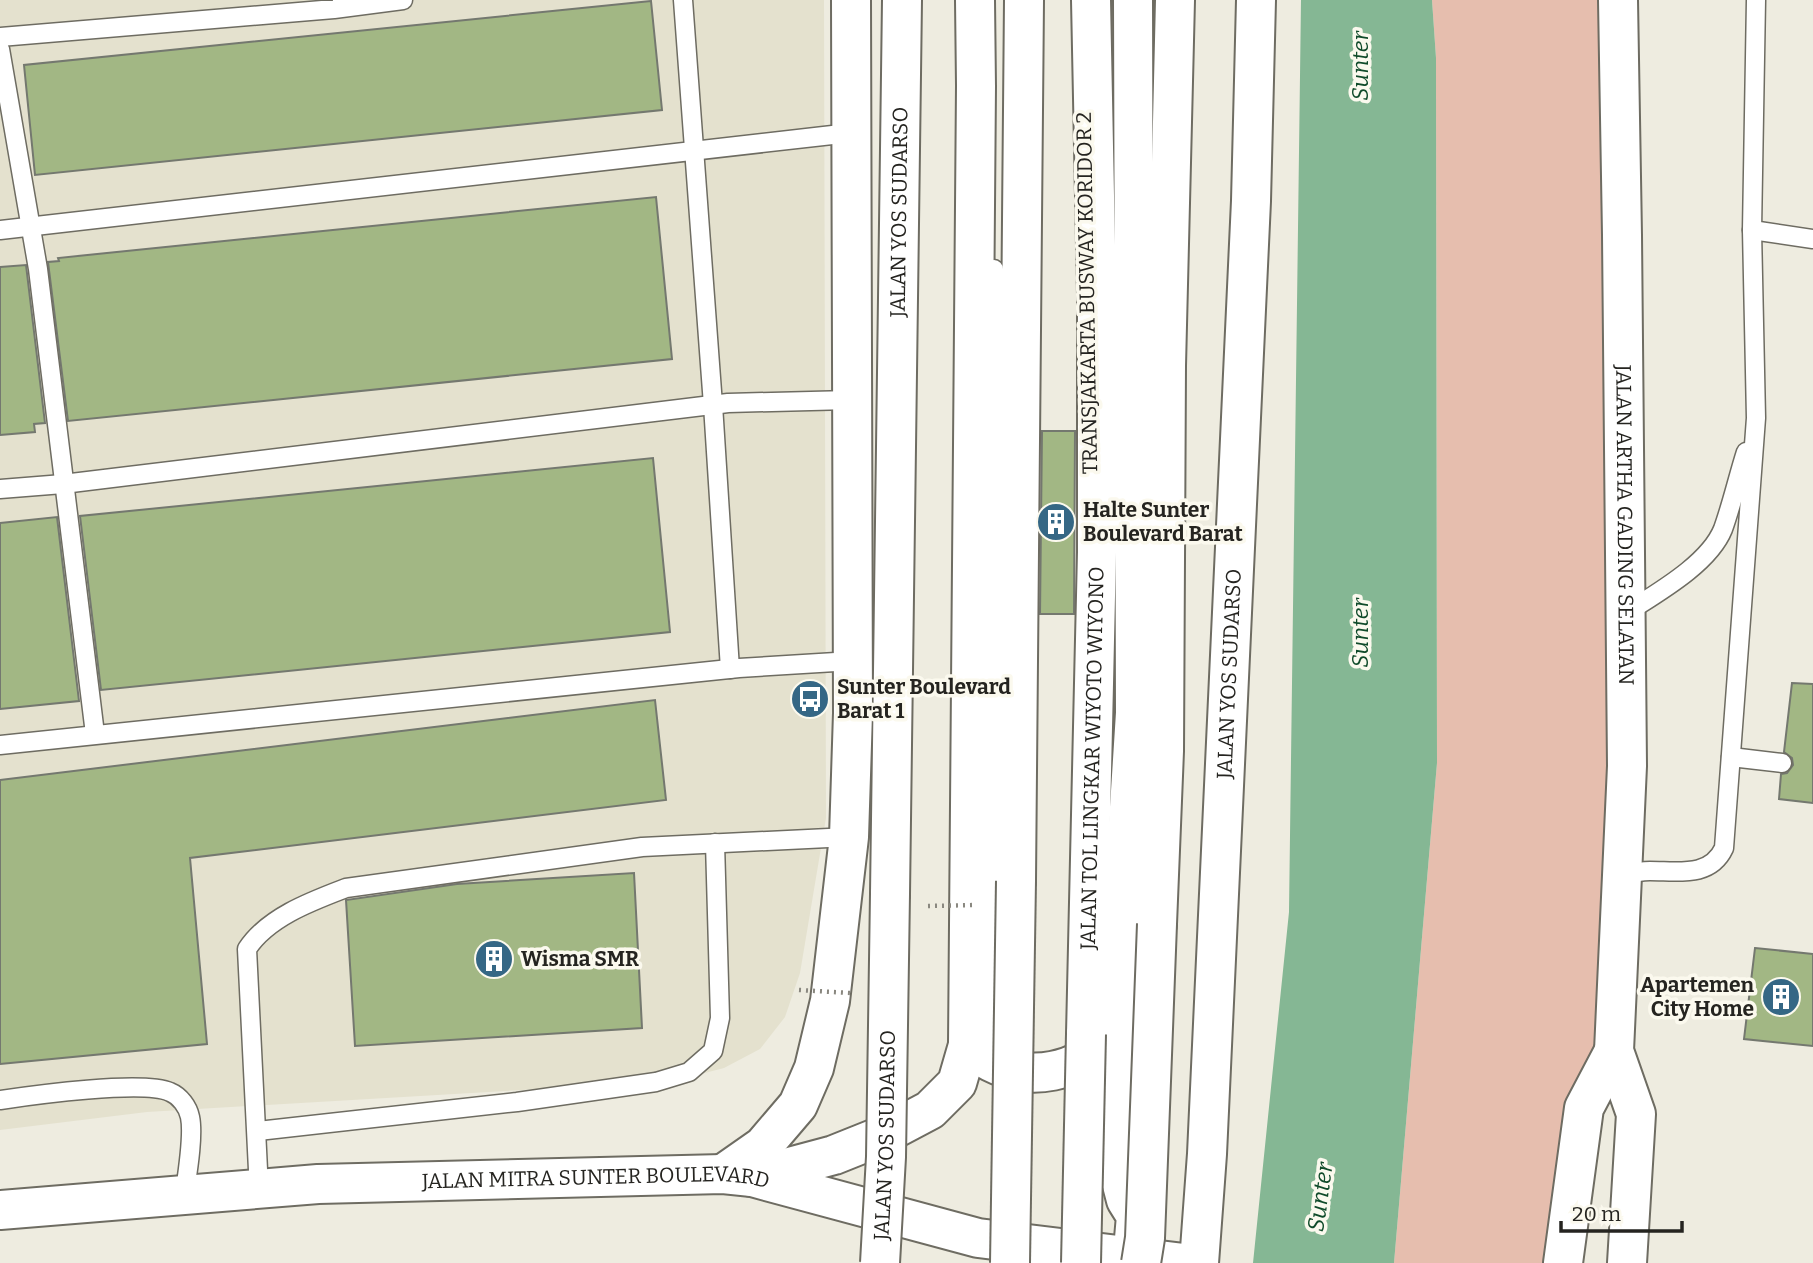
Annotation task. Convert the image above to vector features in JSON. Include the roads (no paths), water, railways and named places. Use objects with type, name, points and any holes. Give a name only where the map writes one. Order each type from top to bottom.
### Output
[{"type":"main road","points":[[738,1176],[798,1105],[814,1068],[830,1001],[849,837],[853,713],[850,0]]},
{"type":"main road","name":"JALAN YOS SUDARSO","points":[[880,1263],[887,1157],[902,0]]},
{"type":"main road","points":[[975,0],[979,1030],[989,1062],[1015,1071],[1042,1073],[1069,1068],[1093,1056],[1114,1038]]},
{"type":"main road","points":[[1010,1263],[1024,0]]},
{"type":"main road","name":"JALAN TOL LINGKAR WIYOTO WIYONO","points":[[1081,1263],[1097,552],[1097,295],[1091,0]]},
{"type":"main road","points":[[1133,0],[1135,713],[1112,1075],[1120,1177],[1126,1200],[1136,1216],[1137,1260]]},
{"type":"main road","points":[[1137,1260],[1145,1224],[1164,751],[1166,366],[1175,0]]},
{"type":"main road","name":"JALAN YOS SUDARSO","points":[[1199,1263],[1209,1126],[1248,256],[1255,0]]},
{"type":"main road","name":"JALAN ARTHA GADING SELATAN","points":[[1618,0],[1627,766],[1614,1051],[1636,1114],[1627,1263]]},
{"type":"main road","points":[[738,1176],[834,1155],[879,1137],[930,1110],[957,1083],[979,1030]]},
{"type":"main road","name":"JALAN ARTHA GADING SELATAN","points":[[1563,1263],[1584,1108],[1614,1051]]},
{"type":"main road","name":"JALAN MITRA SUNTER BOULEVARD","points":[[0,1210],[318,1184],[738,1176],[978,1238],[1137,1260],[1184,1263]]},
{"type":"lane","points":[[0,37],[403,0]]},
{"type":"lane","points":[[683,0],[694,150],[720,404],[730,669]]},
{"type":"lane","name":"TRANSJAKARTA BUSWAY KORIDOR 2","points":[[994,257],[994,757],[979,1030],[989,1027],[1004,1050],[1034,1060],[1059,1061],[1083,1048],[1088,1034],[1111,536],[1111,261],[1105,0]]},
{"type":"lane","points":[[1622,875],[1646,870],[1684,872],[1708,868],[1719,859],[1724,848],[1756,418],[1752,230],[1756,0]]},
{"type":"lane","points":[[0,49],[38,269],[95,734]]},
{"type":"lane","points":[[0,230],[850,133]]},
{"type":"lane","points":[[1752,230],[1813,239]]},
{"type":"lane","points":[[0,489],[63,484],[720,404],[850,400]]},
{"type":"lane","points":[[1625,613],[1672,583],[1697,563],[1722,532],[1756,418]]},
{"type":"lane","points":[[0,745],[730,669],[852,662]]},
{"type":"lane","points":[[1731,757],[1782,763]]},
{"type":"lane","points":[[259,1189],[247,949],[256,935],[277,921],[317,899],[346,888],[642,847],[849,837]]},
{"type":"lane","points":[[258,1131],[516,1102],[656,1082],[689,1072],[713,1051],[720,1018],[715,843]]},
{"type":"lane","points":[[0,1100],[40,1094],[149,1087],[171,1092],[184,1103],[190,1117],[184,1197]]},
{"type":"water","name":"Sunter","points":[[1301,0],[1432,0],[1436,58],[1437,763],[1394,1263],[1253,1263],[1289,912]]},
{"type":"place","name":"Halte Sunter Boulevard Barat","points":[[1056,522]]},
{"type":"place","name":"Sunter Boulevard Barat 1","points":[[810,699]]},
{"type":"place","name":"Wisma SMR","points":[[494,959]]},
{"type":"place","name":"Apartemen City Home","points":[[1781,997]]}]
